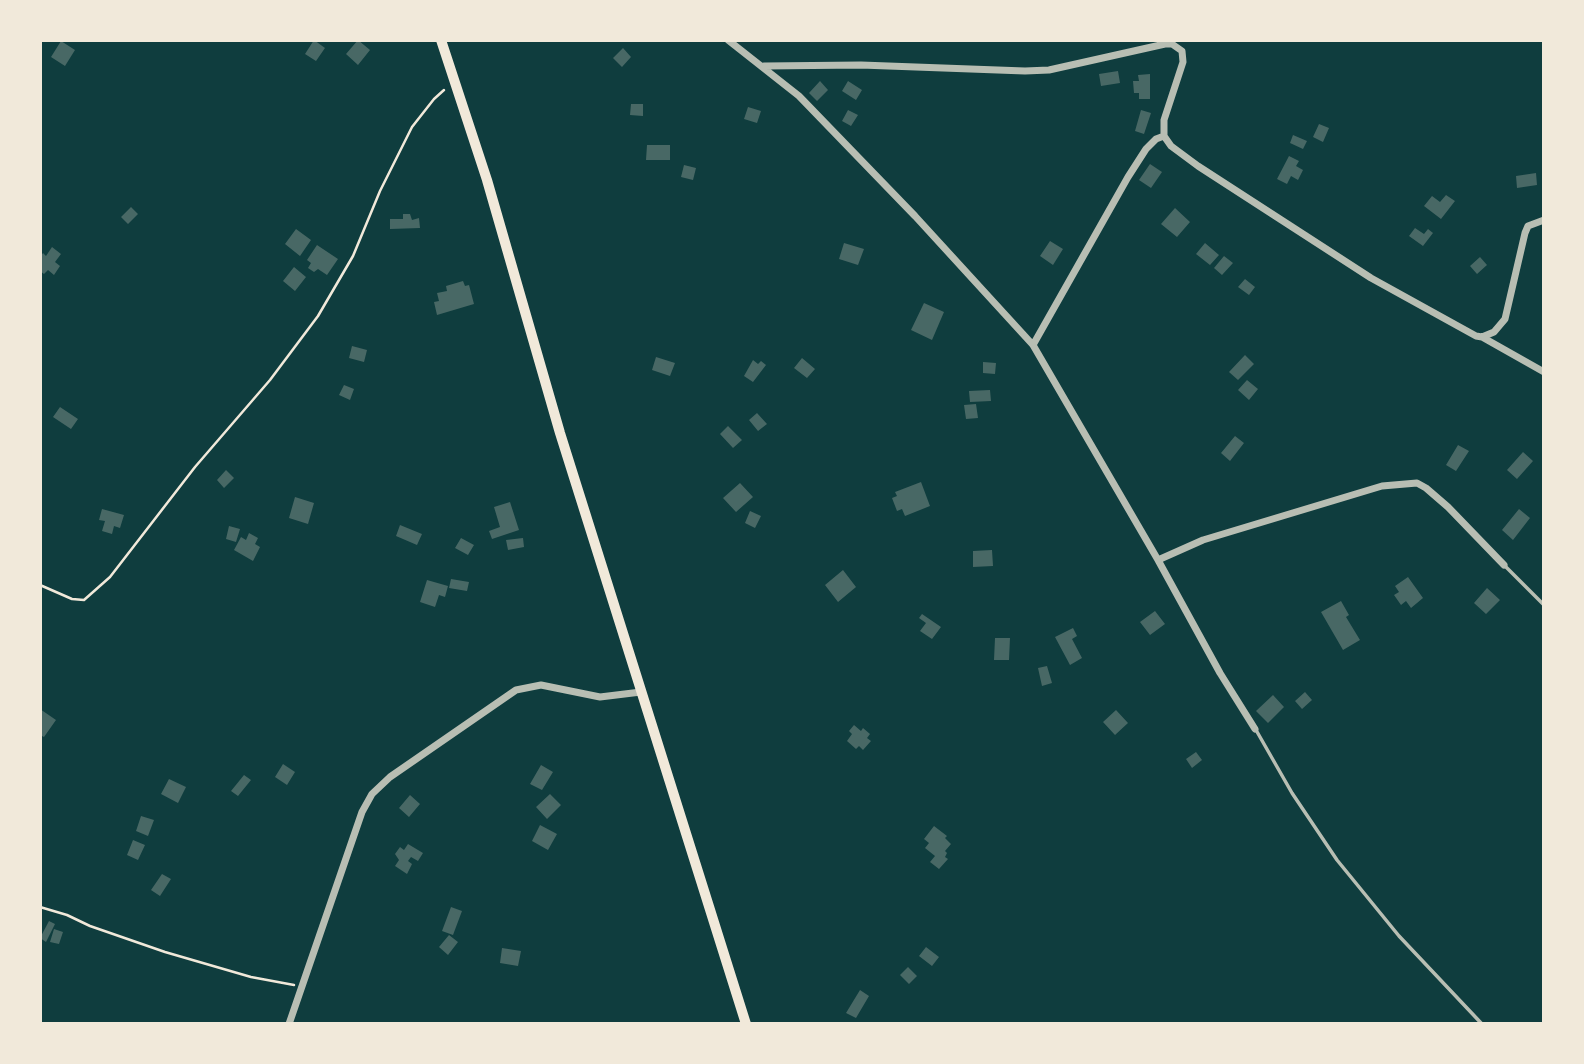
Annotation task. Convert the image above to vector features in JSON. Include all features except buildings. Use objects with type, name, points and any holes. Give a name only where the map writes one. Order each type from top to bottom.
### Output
[{"type":"main road","points":[[441,40],[487,180],[561,433],[746,1024]]},
{"type":"street","points":[[728,40],[799,96],[1033,345],[1158,560],[1220,673],[1255,729]]},
{"type":"street","points":[[763,66],[861,65],[1049,70],[1172,44],[1182,51],[1183,62],[1164,120],[1164,136],[1171,146],[1371,278],[1544,372]]},
{"type":"street","points":[[1033,345],[1128,177],[1146,149],[1156,139],[1164,136]]},
{"type":"street","points":[[1482,337],[1494,332],[1505,318],[1525,233],[1528,226],[1544,220]]},
{"type":"street","points":[[1158,560],[1203,540],[1382,486],[1417,483],[1448,507],[1504,565]]},
{"type":"street","points":[[289,1024],[362,812],[372,793],[390,776],[516,690],[541,685],[600,697],[641,692]]},
{"type":"lane","points":[[1504,565],[1544,605]]},
{"type":"lane","points":[[1255,729],[1292,793],[1337,860],[1399,936],[1482,1024]]},
{"type":"path","points":[[40,585],[72,599],[84,600],[110,577],[195,467],[270,380],[318,316],[353,256],[380,191],[412,127],[434,99],[455,82]]},
{"type":"path","points":[[40,907],[165,953],[251,977],[301,986]]}]
